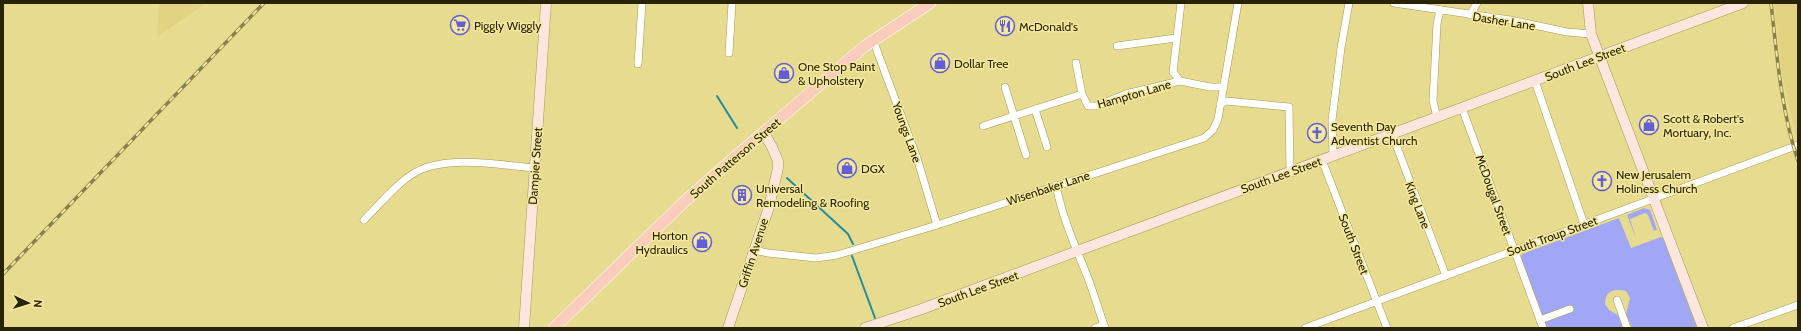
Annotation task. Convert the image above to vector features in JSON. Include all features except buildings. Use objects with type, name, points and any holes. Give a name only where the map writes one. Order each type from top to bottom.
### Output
[{"type":"main road","name":"South Patterson Street","points":[[554,328],[684,202],[849,58],[927,4]]},
{"type":"street","name":"Dampier Street","points":[[524,328],[546,3]]},
{"type":"street","points":[[638,64],[642,3]]},
{"type":"street","points":[[729,53],[732,3]]},
{"type":"street","points":[[1180,81],[1173,72],[1181,3]]},
{"type":"street","name":"Wisenbaker Lane","points":[[754,250],[792,256],[822,257],[846,252],[937,225],[1208,136],[1216,125],[1238,3]]},
{"type":"street","points":[[1333,156],[1332,120],[1341,48],[1350,3]]},
{"type":"street","name":"Dasher Lane","points":[[1394,3],[1510,20],[1567,32],[1591,34]]},
{"type":"street","points":[[1470,15],[1477,3]]},
{"type":"street","points":[[1588,3],[1591,34],[1703,328]]},
{"type":"street","name":"South Lee Street","points":[[865,328],[919,310],[1076,252],[1742,3]]},
{"type":"street","points":[[1437,117],[1433,101],[1437,24],[1440,10]]},
{"type":"street","points":[[1117,46],[1176,38]]},
{"type":"street","name":"Youngs Lane","points":[[874,40],[917,158],[937,225]]},
{"type":"street","points":[[1076,63],[1082,94]]},
{"type":"street","name":"Hampton Lane","points":[[982,126],[1082,94],[1088,106],[1096,106],[1126,94],[1180,81],[1210,87],[1224,87]]},
{"type":"street","points":[[1535,81],[1584,224]]},
{"type":"street","points":[[1005,86],[1026,155]]},
{"type":"street","points":[[1220,104],[1226,101],[1289,107],[1290,171]]},
{"type":"street","name":"McDougal Street","points":[[1462,108],[1543,328]]},
{"type":"street","points":[[1034,109],[1047,147]]},
{"type":"street","name":"Griffin Avenue","points":[[728,328],[768,207],[778,168],[778,161],[764,133]]},
{"type":"street","name":"King Lane","points":[[1392,134],[1446,276]]},
{"type":"street","name":"South Troup Street","points":[[1306,328],[1798,145]]},
{"type":"street","name":"South Street","points":[[1322,160],[1387,328]]},
{"type":"street","points":[[364,220],[406,180],[416,172],[429,166],[455,162],[535,168]]},
{"type":"street","points":[[1056,185],[1058,196],[1076,252],[1088,278],[1104,326],[1095,328]]},
{"type":"street","points":[[1617,300],[1627,328]]},
{"type":"street","points":[[1733,328],[1798,305]]},
{"type":"street","points":[[1540,320],[1570,309]]},
{"type":"shaded area","points":[[159,3],[206,3],[157,37]]},
{"type":"shaded area","points":[[1774,3],[1798,3],[1798,136],[1796,137],[1782,74]]},
{"type":"shaded area","points":[[1644,208],[1650,210],[1657,230],[1654,231],[1648,215],[1645,213],[1630,219],[1636,238],[1627,215]]},
{"type":"shaded area","points":[[1619,218],[1631,248],[1661,237],[1663,238],[1697,328],[1632,328],[1626,314],[1630,298],[1626,291],[1614,290],[1608,293],[1605,304],[1609,310],[1618,315],[1623,328],[1547,328],[1521,258],[1522,254]]},
{"type":"waterway","points":[[717,96],[737,128]]},
{"type":"waterway","points":[[787,178],[848,234],[853,244]]},
{"type":"waterway","points":[[852,256],[875,318]]},
{"type":"railway","points":[[3,274],[264,3]]},
{"type":"railway","points":[[1771,3],[1787,122],[1798,161]]},
{"type":"place","name":"Piggly Wiggly","points":[[460,25]]},
{"type":"place","name":"McDonald's","points":[[1005,26]]},
{"type":"place","name":"Dollar Tree","points":[[940,63]]},
{"type":"place","name":"One Stop Paint & Upholstery","points":[[784,73]]},
{"type":"place","name":"Scott & Robert's Mortuary, Inc.","points":[[1649,125]]},
{"type":"place","name":"Seventh Day Adventist Church","points":[[1317,133]]},
{"type":"place","name":"DGX","points":[[847,168]]},
{"type":"place","name":"New Jerusalem Holiness Church","points":[[1602,181]]},
{"type":"place","name":"Universal Remodeling & Roofing","points":[[742,195]]},
{"type":"place","name":"Horton Hydraulics","points":[[702,242]]}]
